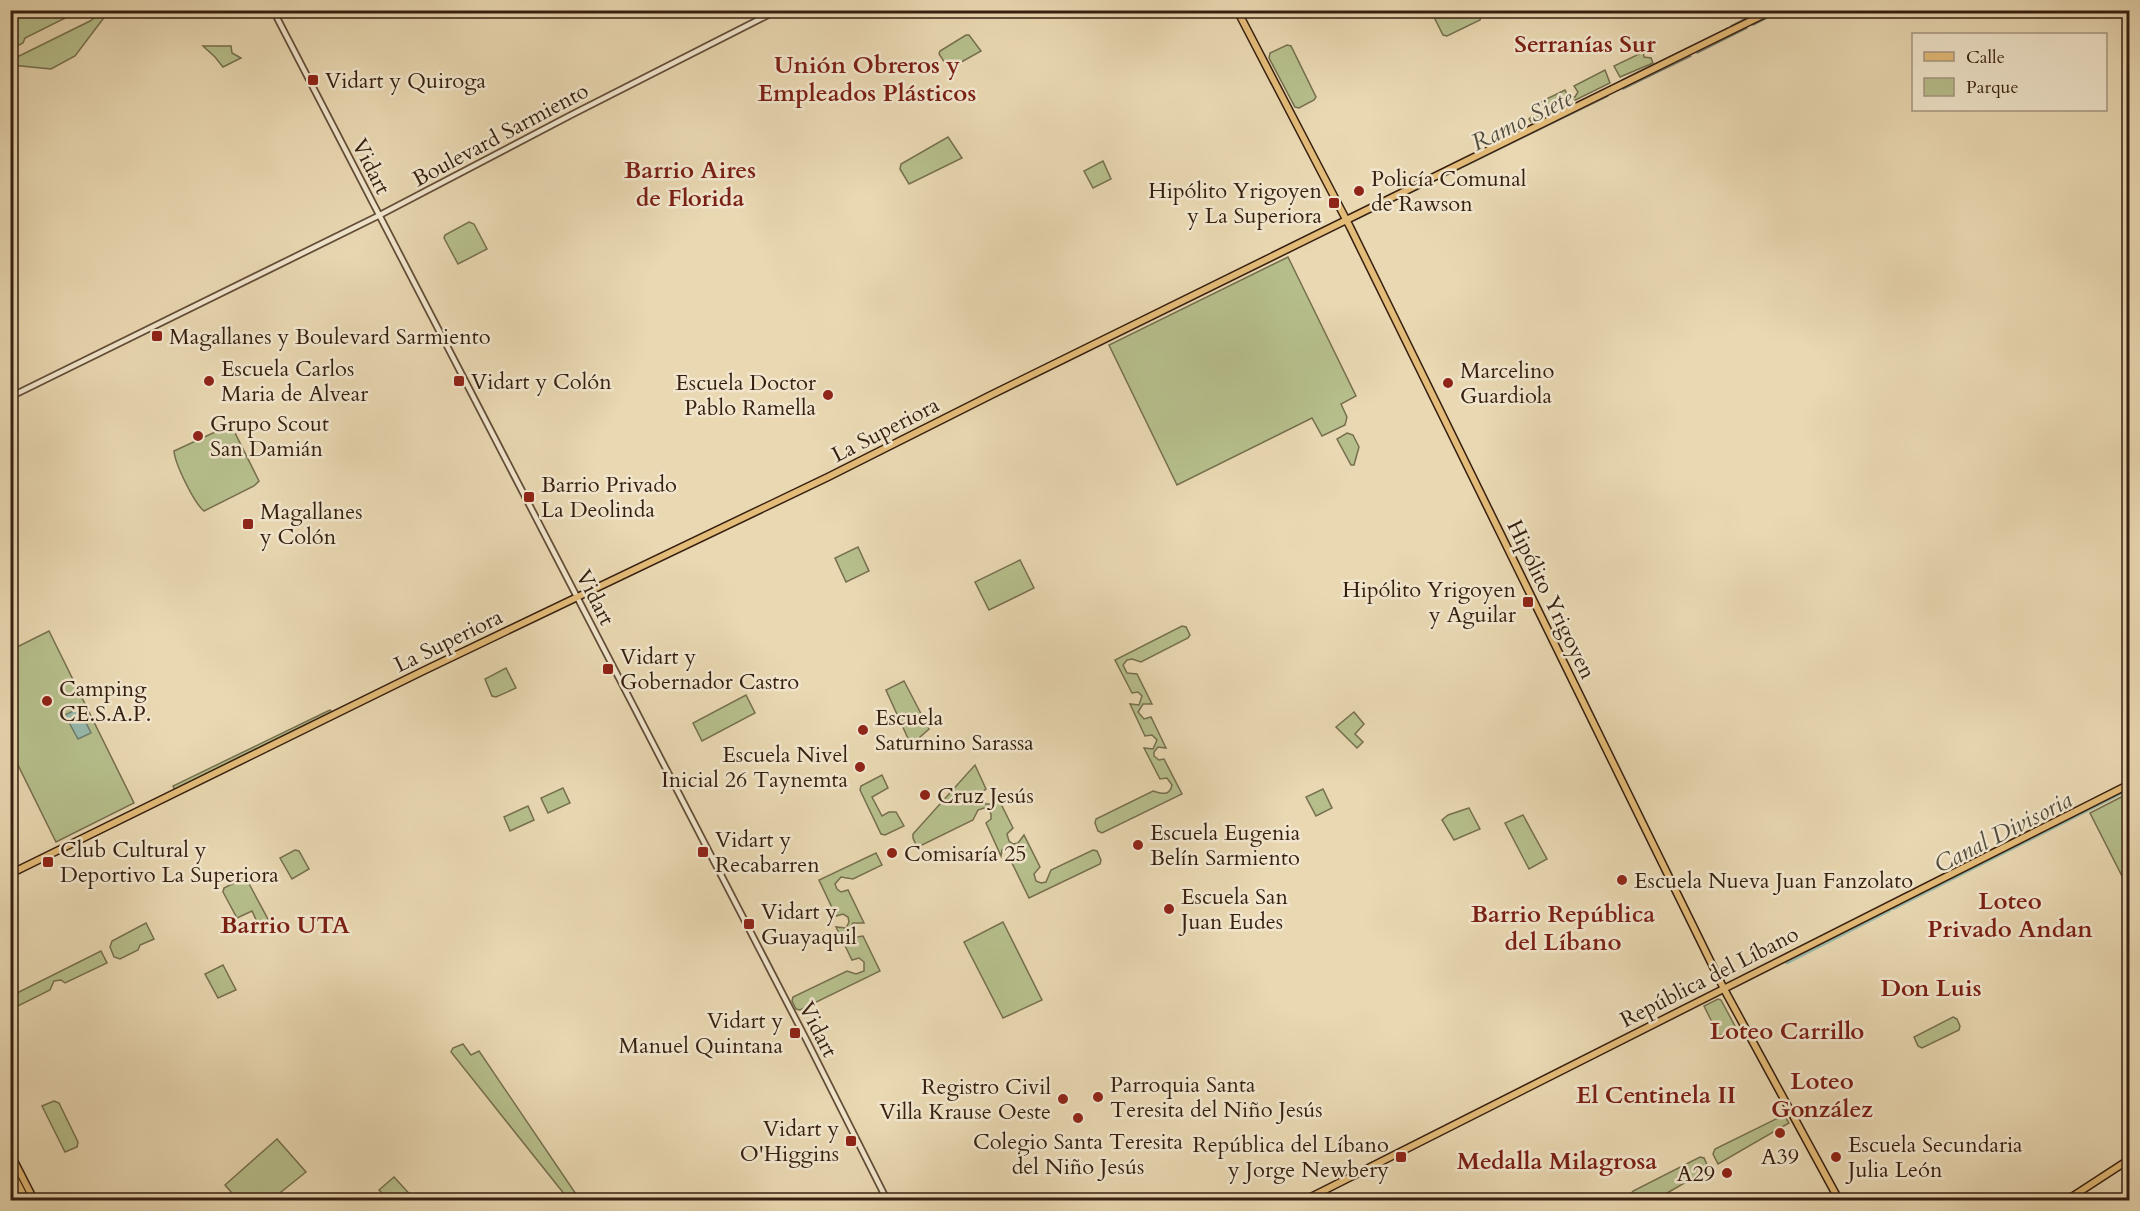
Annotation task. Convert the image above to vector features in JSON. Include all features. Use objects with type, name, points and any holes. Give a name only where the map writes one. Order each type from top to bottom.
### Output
[{"type":"main road","name":"Hipólito Yrigoyen","points":[[1237,10],[1346,221],[1724,989],[1839,1200]]},
{"type":"main road","name":"La Superiora","points":[[10,874],[423,671],[828,477],[1773,10]]},
{"type":"main road","name":"República del Líbano","points":[[1305,1200],[2130,784]]},
{"type":"main road","points":[[10,1153],[34,1200]]},
{"type":"main road","points":[[2067,1200],[2130,1159]]},
{"type":"main road","points":[[10,1169],[26,1200]]},
{"type":"street","name":"Vidart","points":[[273,10],[806,1039],[887,1200]]},
{"type":"street","name":"Boulevard Sarmiento","points":[[10,397],[378,216],[778,10]]},
{"type":"green space","points":[[11,10],[88,11],[77,16],[71,15],[25,38],[23,43],[11,49]]},
{"type":"green space","points":[[103,11],[109,11],[75,56],[51,69],[11,65],[11,60],[90,21]]},
{"type":"green space","points":[[1431,11],[1479,11],[1481,16],[1480,20],[1447,36],[1443,35]]},
{"type":"green space","points":[[969,35],[981,51],[949,69],[939,54],[940,51]]},
{"type":"green space","points":[[1287,45],[1291,46],[1316,97],[1299,108],[1295,107],[1269,58],[1270,53]]},
{"type":"green space","points":[[203,46],[231,46],[232,53],[241,58],[223,67]]},
{"type":"green space","points":[[1643,52],[1644,57],[1651,58],[1653,63],[1620,77],[1614,66]]},
{"type":"green space","points":[[1605,70],[1610,83],[1531,122],[1529,119],[1537,112],[1534,105],[1565,90],[1568,96],[1575,97],[1578,92],[1574,86]]},
{"type":"green space","points":[[948,137],[962,158],[909,184],[900,169],[901,164]]},
{"type":"green space","points":[[1103,161],[1111,179],[1093,188],[1084,171]]},
{"type":"green space","points":[[469,222],[474,224],[487,249],[458,264],[444,238],[445,235]]},
{"type":"green space","points":[[1288,257],[1356,396],[1341,404],[1347,417],[1345,425],[1322,436],[1312,418],[1177,485],[1109,345]]},
{"type":"green space","points":[[228,426],[232,427],[259,481],[254,486],[204,511],[186,483],[174,451]]},
{"type":"green space","points":[[1347,433],[1353,435],[1359,447],[1354,465],[1351,465],[1337,439]]},
{"type":"green space","points":[[858,547],[869,571],[846,582],[835,558]]},
{"type":"green space","points":[[1020,560],[1034,588],[989,610],[975,582]]},
{"type":"green space","points":[[1182,626],[1186,627],[1190,635],[1188,638],[1141,662],[1132,659],[1127,660],[1123,665],[1127,673],[1137,674],[1152,704],[1143,704],[1138,712],[1144,719],[1151,717],[1166,748],[1158,747],[1154,756],[1159,760],[1164,759],[1182,794],[1102,833],[1098,831],[1096,819],[1153,791],[1167,793],[1172,785],[1167,778],[1160,779],[1144,748],[1153,749],[1157,740],[1152,735],[1145,736],[1130,704],[1139,705],[1142,696],[1138,692],[1132,693],[1115,660]]},
{"type":"green space","name":"Camping CE.S.A.P.","points":[[49,631],[134,803],[56,842],[11,751],[11,650]]},
{"type":"green space","points":[[506,668],[516,688],[496,697],[492,696],[485,679]]},
{"type":"green space","points":[[904,681],[929,729],[911,745],[886,690]]},
{"type":"green space","points":[[746,695],[755,713],[702,741],[693,723]]},
{"type":"green space","points":[[330,710],[333,713],[175,790],[173,786]]},
{"type":"green space","points":[[1354,712],[1364,724],[1355,734],[1363,742],[1357,748],[1336,727]]},
{"type":"green space","points":[[975,765],[986,789],[981,793],[981,801],[991,804],[997,796],[1013,828],[1007,834],[1009,841],[1013,844],[1018,843],[1024,835],[1040,867],[1034,874],[1036,881],[1046,882],[1051,870],[1093,850],[1097,851],[1101,860],[1100,864],[1029,898],[1012,863],[1017,857],[1017,852],[1012,848],[1006,848],[1002,850],[1001,856],[986,823],[991,819],[991,814],[988,809],[984,808],[978,810],[973,820],[920,846],[916,845],[913,834]]},
{"type":"green space","points":[[882,775],[888,788],[872,797],[882,816],[889,812],[896,812],[904,826],[885,835],[881,834],[860,790],[861,786]]},
{"type":"green space","points":[[563,788],[570,803],[548,813],[541,798]]},
{"type":"green space","points":[[1323,789],[1332,808],[1316,816],[1306,797]]},
{"type":"green space","points":[[2129,793],[2130,882],[2126,884],[2090,813]]},
{"type":"green space","points":[[528,806],[534,820],[510,831],[504,817]]},
{"type":"green space","points":[[1469,808],[1480,829],[1454,840],[1442,820],[1448,815]]},
{"type":"green space","points":[[1523,815],[1547,859],[1529,869],[1505,823]]},
{"type":"green space","points":[[295,850],[299,851],[309,869],[292,879],[280,858]]},
{"type":"green space","points":[[876,853],[882,865],[853,879],[841,877],[835,884],[841,892],[848,890],[864,923],[853,923],[850,928],[852,934],[857,937],[863,936],[880,971],[800,1010],[796,1009],[792,1001],[793,997],[847,971],[856,974],[864,971],[864,962],[859,958],[852,960],[836,927],[846,928],[849,922],[848,917],[843,914],[836,916],[819,880]]},
{"type":"green space","points":[[244,878],[269,921],[259,926],[252,911],[237,918],[223,892],[224,888]]},
{"type":"green space","points":[[1003,922],[1042,1000],[1003,1018],[964,942]]},
{"type":"green space","points":[[146,923],[154,939],[140,945],[138,950],[120,959],[114,957],[110,947],[112,941]]},
{"type":"green space","points":[[101,951],[107,963],[65,983],[61,980],[54,981],[50,990],[16,1007],[11,1004],[11,996]]},
{"type":"green space","points":[[223,965],[236,990],[218,998],[205,974]]},
{"type":"green space","points":[[1718,999],[1721,1000],[1735,1026],[1734,1029],[1719,1036],[1704,1006]]},
{"type":"green space","points":[[1953,1017],[1957,1019],[1959,1030],[1922,1048],[1918,1046],[1914,1037]]},
{"type":"green space","points":[[463,1044],[471,1055],[479,1051],[580,1200],[569,1200],[451,1052],[453,1048]]},
{"type":"green space","points":[[54,1101],[59,1103],[78,1142],[77,1147],[65,1152],[42,1106]]},
{"type":"green space","points":[[1782,1116],[1789,1123],[1718,1164],[1713,1154],[1715,1149]]},
{"type":"green space","points":[[277,1139],[306,1172],[271,1200],[238,1200],[225,1185]]},
{"type":"green space","points":[[1700,1157],[1704,1158],[1709,1169],[1655,1200],[1633,1200],[1630,1195],[1633,1191]]},
{"type":"green space","points":[[394,1177],[415,1200],[389,1200],[379,1190]]},
{"type":"shaded area","points":[[79,708],[91,733],[78,739],[65,715]]},
{"type":"waterway","points":[[1731,26],[1762,10]]},
{"type":"waterway","name":"Ramo Siete","points":[[1753,25],[1783,10]]},
{"type":"waterway","points":[[1622,80],[1728,28]]},
{"type":"waterway","name":"Ramo Siete","points":[[1697,53],[1747,28]]},
{"type":"waterway","name":"Ramo Siete","points":[[1623,89],[1691,56]]},
{"type":"waterway","points":[[1515,133],[1611,86]]},
{"type":"waterway","name":"Ramo Siete","points":[[1353,221],[1608,96]]},
{"type":"waterway","points":[[1349,215],[1512,135]]},
{"type":"waterway","name":"Canal Divisoria","points":[[1893,908],[2130,788]]},
{"type":"waterway","name":"Canal Divisoria","points":[[1787,962],[1889,910]]},
{"type":"place","name":"Vidart y Quiroga","points":[[313,80]]},
{"type":"place","name":"Policía Comunal de Rawson","points":[[1359,191]]},
{"type":"place","name":"Hipólito Yrigoyen y La Superiora","points":[[1334,203]]},
{"type":"place","name":"Magallanes y Boulevard Sarmiento","points":[[157,336]]},
{"type":"place","name":"Escuela Carlos Maria de Alvear","points":[[209,381]]},
{"type":"place","name":"Vidart y Colón","points":[[459,381]]},
{"type":"place","name":"Marcelino Guardiola","points":[[1448,383]]},
{"type":"place","name":"Escuela Doctor Pablo Ramella","points":[[828,395]]},
{"type":"place","name":"Grupo Scout San Damián","points":[[198,436]]},
{"type":"place","name":"Barrio Privado La Deolinda","points":[[529,497]]},
{"type":"place","name":"Magallanes y Colón","points":[[248,524]]},
{"type":"place","name":"Hipólito Yrigoyen y Aguilar","points":[[1528,602]]},
{"type":"place","name":"Vidart y Gobernador Castro","points":[[608,669]]},
{"type":"place","name":"Camping CE.S.A.P.","points":[[47,701]]},
{"type":"place","name":"Escuela Saturnino Sarassa","points":[[863,730]]},
{"type":"place","name":"Escuela Nivel Inicial 26 Taynemta","points":[[860,767]]},
{"type":"place","name":"Cruz Jesús","points":[[925,795]]},
{"type":"place","name":"Escuela Eugenia Belín Sarmiento","points":[[1138,845]]},
{"type":"place","name":"Vidart y Recabarren","points":[[703,852]]},
{"type":"place","name":"Comisaría 25","points":[[892,853]]},
{"type":"place","name":"Club Cultural y Deportivo La Superiora","points":[[48,862]]},
{"type":"place","name":"Escuela Nueva Juan Fanzolato","points":[[1622,880]]},
{"type":"place","name":"Escuela San Juan Eudes","points":[[1169,909]]},
{"type":"place","name":"Vidart y Guayaquil","points":[[749,924]]},
{"type":"place","name":"Vidart y Manuel Quintana","points":[[795,1033]]},
{"type":"place","name":"Parroquia Santa Teresita del Niño Jesús","points":[[1098,1097]]},
{"type":"place","name":"Registro Civil Villa Krause Oeste","points":[[1063,1099]]},
{"type":"place","name":"Colegio Santa Teresita del Niño Jesús","points":[[1078,1118]]},
{"type":"place","name":"A39","points":[[1780,1133]]},
{"type":"place","name":"Vidart y O'Higgins","points":[[851,1141]]},
{"type":"place","name":"República del Líbano y Jorge Newbery","points":[[1401,1157]]},
{"type":"place","name":"Escuela Secundaria Julia León","points":[[1836,1157]]},
{"type":"place","name":"A29","points":[[1727,1173]]},
{"type":"district","name":"Serranías Sur","points":[[1585,44]]},
{"type":"district","name":"Unión Obreros y Empleados Plásticos","points":[[867,79]]},
{"type":"district","name":"Barrio Aires de Florida","points":[[690,184]]},
{"type":"district","name":"Loteo Privado Andan","points":[[2010,915]]},
{"type":"district","name":"Barrio UTA","points":[[285,925]]},
{"type":"district","name":"Barrio República del Líbano","points":[[1563,928]]},
{"type":"district","name":"Don Luis","points":[[1931,988]]},
{"type":"district","name":"Loteo Carrillo","points":[[1787,1031]]},
{"type":"district","name":"El Centinela II","points":[[1656,1095]]},
{"type":"district","name":"Loteo González","points":[[1822,1095]]},
{"type":"district","name":"Medalla Milagrosa","points":[[1557,1161]]}]
